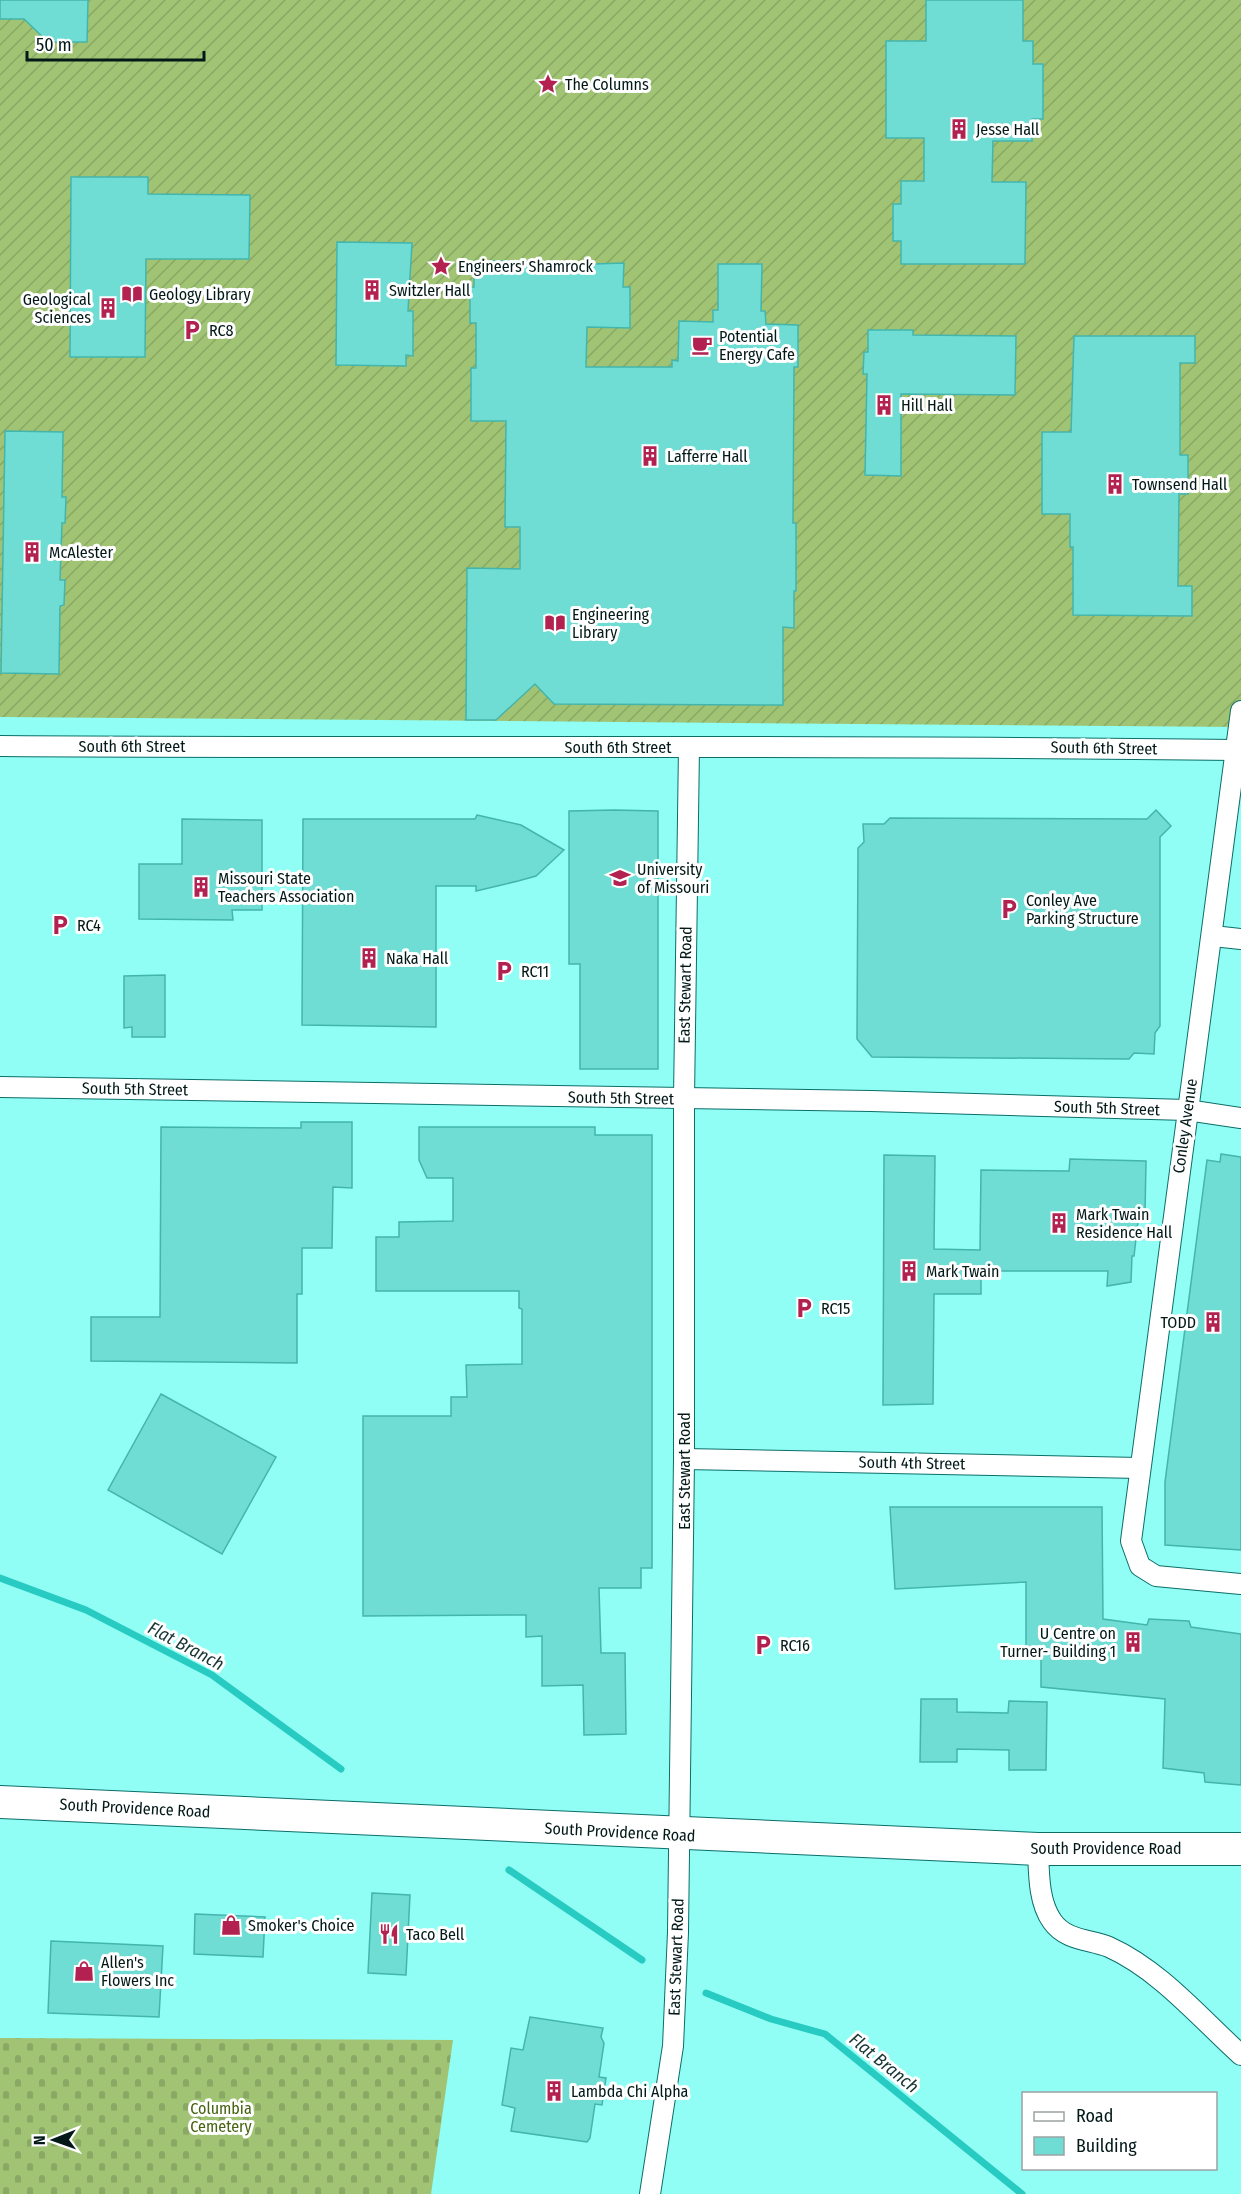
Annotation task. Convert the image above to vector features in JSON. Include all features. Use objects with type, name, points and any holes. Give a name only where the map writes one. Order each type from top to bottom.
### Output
[{"type":"main road","name":"South Providence Road","points":[[0,1802],[1038,1849],[1241,1848]]},
{"type":"street","name":"Conley Avenue","points":[[1241,711],[1213,936],[1187,1110],[1131,1541],[1140,1566],[1156,1576],[1241,1584]]},
{"type":"street","name":"South 6th Street","points":[[0,746],[689,747],[808,745],[1236,750]]},
{"type":"street","name":"East Stewart Road","points":[[650,2194],[673,2046],[678,1932],[689,747]]},
{"type":"street","points":[[1213,936],[1241,939]]},
{"type":"street","name":"South 5th Street","points":[[0,1087],[1187,1110],[1241,1119]]},
{"type":"street","name":"South 4th Street","points":[[684,1459],[1140,1468]]},
{"type":"street","points":[[1038,1849],[1040,1888],[1052,1920],[1072,1937],[1108,1947],[1142,1964],[1241,2055]]},
{"type":"green space","points":[[0,0],[1241,0],[1241,727],[0,717]]},
{"type":"green space","name":"Columbia Cemetery","points":[[0,2038],[453,2040],[431,2194],[0,2194]]},
{"type":"building","points":[[0,0],[88,0],[87,42],[48,42],[24,19],[0,19]]},
{"type":"building","name":"Jesse Hall","points":[[926,0],[1023,0],[1023,41],[1033,41],[1033,64],[1043,64],[1043,119],[1032,119],[1032,141],[993,141],[992,182],[1026,182],[1025,264],[901,264],[901,241],[893,241],[893,204],[901,204],[901,181],[924,181],[924,138],[886,138],[886,41],[926,41]]},
{"type":"building","name":"Geological Sciences","points":[[71,177],[148,177],[148,194],[250,195],[249,259],[146,259],[145,357],[70,357]]},
{"type":"building","name":"Switzler Hall","points":[[337,242],[412,243],[408,311],[413,311],[413,356],[406,355],[406,366],[336,365]]},
{"type":"building","name":"Lafferre Hall","points":[[474,261],[532,261],[532,266],[624,263],[623,287],[630,287],[630,328],[587,327],[586,367],[672,367],[672,360],[678,361],[679,321],[713,322],[713,310],[718,310],[718,264],[762,264],[761,311],[765,311],[766,324],[798,325],[798,367],[794,367],[793,523],[796,523],[796,591],[794,591],[794,628],[783,627],[783,705],[554,704],[535,684],[496,720],[466,720],[467,568],[520,569],[520,527],[505,527],[506,421],[471,421],[471,368],[476,368],[476,323],[470,323],[470,287],[474,287]]},
{"type":"building","name":"Hill Hall","points":[[868,330],[913,330],[913,335],[1016,336],[1015,395],[901,394],[901,476],[865,475],[867,374],[863,374],[864,352],[868,352]]},
{"type":"building","name":"Townsend Hall","points":[[1074,336],[1195,336],[1195,363],[1180,363],[1180,455],[1188,455],[1188,494],[1179,494],[1178,586],[1192,586],[1192,616],[1073,615],[1073,547],[1070,547],[1070,514],[1042,514],[1042,432],[1071,432]]},
{"type":"building","name":"McAlester","points":[[5,431],[63,432],[62,497],[66,497],[65,523],[62,523],[60,580],[65,580],[64,605],[60,606],[59,674],[1,673]]},
{"type":"building","name":"Conley Ave Parking Structure","points":[[1156,810],[1171,826],[1160,837],[1160,1026],[1155,1033],[1154,1054],[1134,1053],[1129,1059],[872,1057],[857,1039],[858,848],[864,842],[863,824],[884,824],[890,818],[1147,819]]},
{"type":"building","points":[[569,811],[658,811],[658,1069],[580,1069],[580,964],[569,964]]},
{"type":"building","name":"Naka Hall","points":[[477,815],[521,825],[564,850],[536,876],[476,891],[476,886],[436,886],[436,1027],[302,1025],[303,819],[475,819]]},
{"type":"building","name":"Missouri State Teachers Association","points":[[182,819],[262,820],[262,910],[232,910],[233,920],[139,919],[139,864],[182,864]]},
{"type":"building","points":[[165,975],[165,1037],[132,1037],[132,1027],[124,1028],[124,976]]},
{"type":"building","points":[[301,1122],[352,1122],[352,1188],[333,1187],[332,1248],[302,1248],[302,1294],[297,1294],[297,1363],[91,1361],[91,1317],[160,1317],[161,1127],[301,1128]]},
{"type":"building","points":[[419,1127],[595,1127],[595,1135],[652,1135],[652,1568],[641,1568],[641,1588],[599,1588],[601,1653],[625,1653],[626,1734],[584,1735],[583,1685],[542,1686],[542,1636],[526,1637],[526,1615],[363,1616],[363,1416],[451,1416],[451,1397],[467,1397],[466,1365],[522,1364],[522,1309],[519,1308],[519,1291],[376,1291],[376,1237],[399,1237],[399,1222],[453,1221],[453,1178],[427,1178],[419,1160]]},
{"type":"building","name":"TODD","points":[[1221,1154],[1241,1157],[1241,1550],[1165,1545],[1165,1482],[1207,1160],[1220,1162]]},
{"type":"building","name":"Mark Twain Residence Hall","points":[[884,1155],[935,1156],[934,1249],[980,1250],[981,1170],[1069,1171],[1070,1159],[1146,1161],[1145,1213],[1139,1213],[1134,1256],[1132,1256],[1131,1282],[1107,1286],[1108,1271],[981,1271],[981,1294],[934,1294],[933,1404],[883,1405]]},
{"type":"building","points":[[161,1394],[276,1457],[222,1554],[108,1490]]},
{"type":"building","name":"U Centre on Turner- Building 1","points":[[890,1507],[1102,1507],[1103,1619],[1147,1625],[1149,1619],[1189,1621],[1191,1627],[1241,1634],[1241,1785],[1205,1782],[1204,1773],[1163,1768],[1165,1699],[1041,1687],[1041,1649],[1026,1650],[1026,1582],[895,1589]]},
{"type":"building","points":[[921,1699],[957,1699],[957,1712],[1008,1713],[1009,1701],[1047,1702],[1046,1770],[1009,1770],[1009,1750],[957,1749],[957,1762],[920,1762]]},
{"type":"building","name":"Taco Bell","points":[[372,1893],[410,1895],[406,1975],[368,1973]]},
{"type":"building","points":[[195,1914],[265,1917],[263,1957],[194,1954]]},
{"type":"building","points":[[51,1941],[163,1946],[159,2017],[48,2013]]},
{"type":"building","name":"Lambda Chi Alpha","points":[[530,2017],[603,2028],[601,2037],[604,2043],[599,2077],[606,2078],[602,2105],[595,2104],[590,2138],[587,2142],[511,2131],[515,2108],[502,2105],[511,2048],[523,2050]]},
{"type":"waterway","name":"Flat Branch","points":[[0,1578],[86,1610],[212,1675],[341,1769]]},
{"type":"waterway","name":"Flat Branch","points":[[509,1870],[642,1960]]},
{"type":"waterway","name":"Flat Branch","points":[[706,1993],[771,2019],[825,2034],[1022,2194]]},
{"type":"place","name":"The Columns","points":[[548,84]]},
{"type":"place","name":"Jesse Hall","points":[[959,129]]},
{"type":"place","name":"Engineers' Shamrock","points":[[441,266]]},
{"type":"place","name":"Switzler Hall","points":[[372,290]]},
{"type":"place","name":"Geology Library","points":[[132,294]]},
{"type":"place","name":"Geological Sciences","points":[[108,308]]},
{"type":"place","name":"RC8","points":[[192,330]]},
{"type":"place","name":"Potential Energy Cafe","points":[[702,345]]},
{"type":"place","name":"Hill Hall","points":[[884,405]]},
{"type":"place","name":"Lafferre Hall","points":[[650,456]]},
{"type":"place","name":"Townsend Hall","points":[[1115,484]]},
{"type":"place","name":"McAlester","points":[[32,552]]},
{"type":"place","name":"Engineering Library","points":[[555,623]]},
{"type":"place","name":"University of Missouri","points":[[620,878]]},
{"type":"place","name":"Missouri State Teachers Association","points":[[201,887]]},
{"type":"place","name":"Conley Ave Parking Structure","points":[[1009,909]]},
{"type":"place","name":"RC4","points":[[60,925]]},
{"type":"place","name":"Naka Hall","points":[[369,958]]},
{"type":"place","name":"RC11","points":[[504,971]]},
{"type":"place","name":"Mark Twain Residence Hall","points":[[1059,1223]]},
{"type":"place","name":"Mark Twain","points":[[909,1271]]},
{"type":"place","name":"RC15","points":[[804,1308]]},
{"type":"place","name":"TODD","points":[[1213,1322]]},
{"type":"place","name":"U Centre on Turner- Building 1","points":[[1133,1642]]},
{"type":"place","name":"RC16","points":[[763,1645]]},
{"type":"place","name":"Smoker's Choice","points":[[231,1925]]},
{"type":"place","name":"Taco Bell","points":[[389,1934]]},
{"type":"place","name":"Allen's Flowers Inc","points":[[84,1971]]},
{"type":"place","name":"Lambda Chi Alpha","points":[[554,2091]]}]
